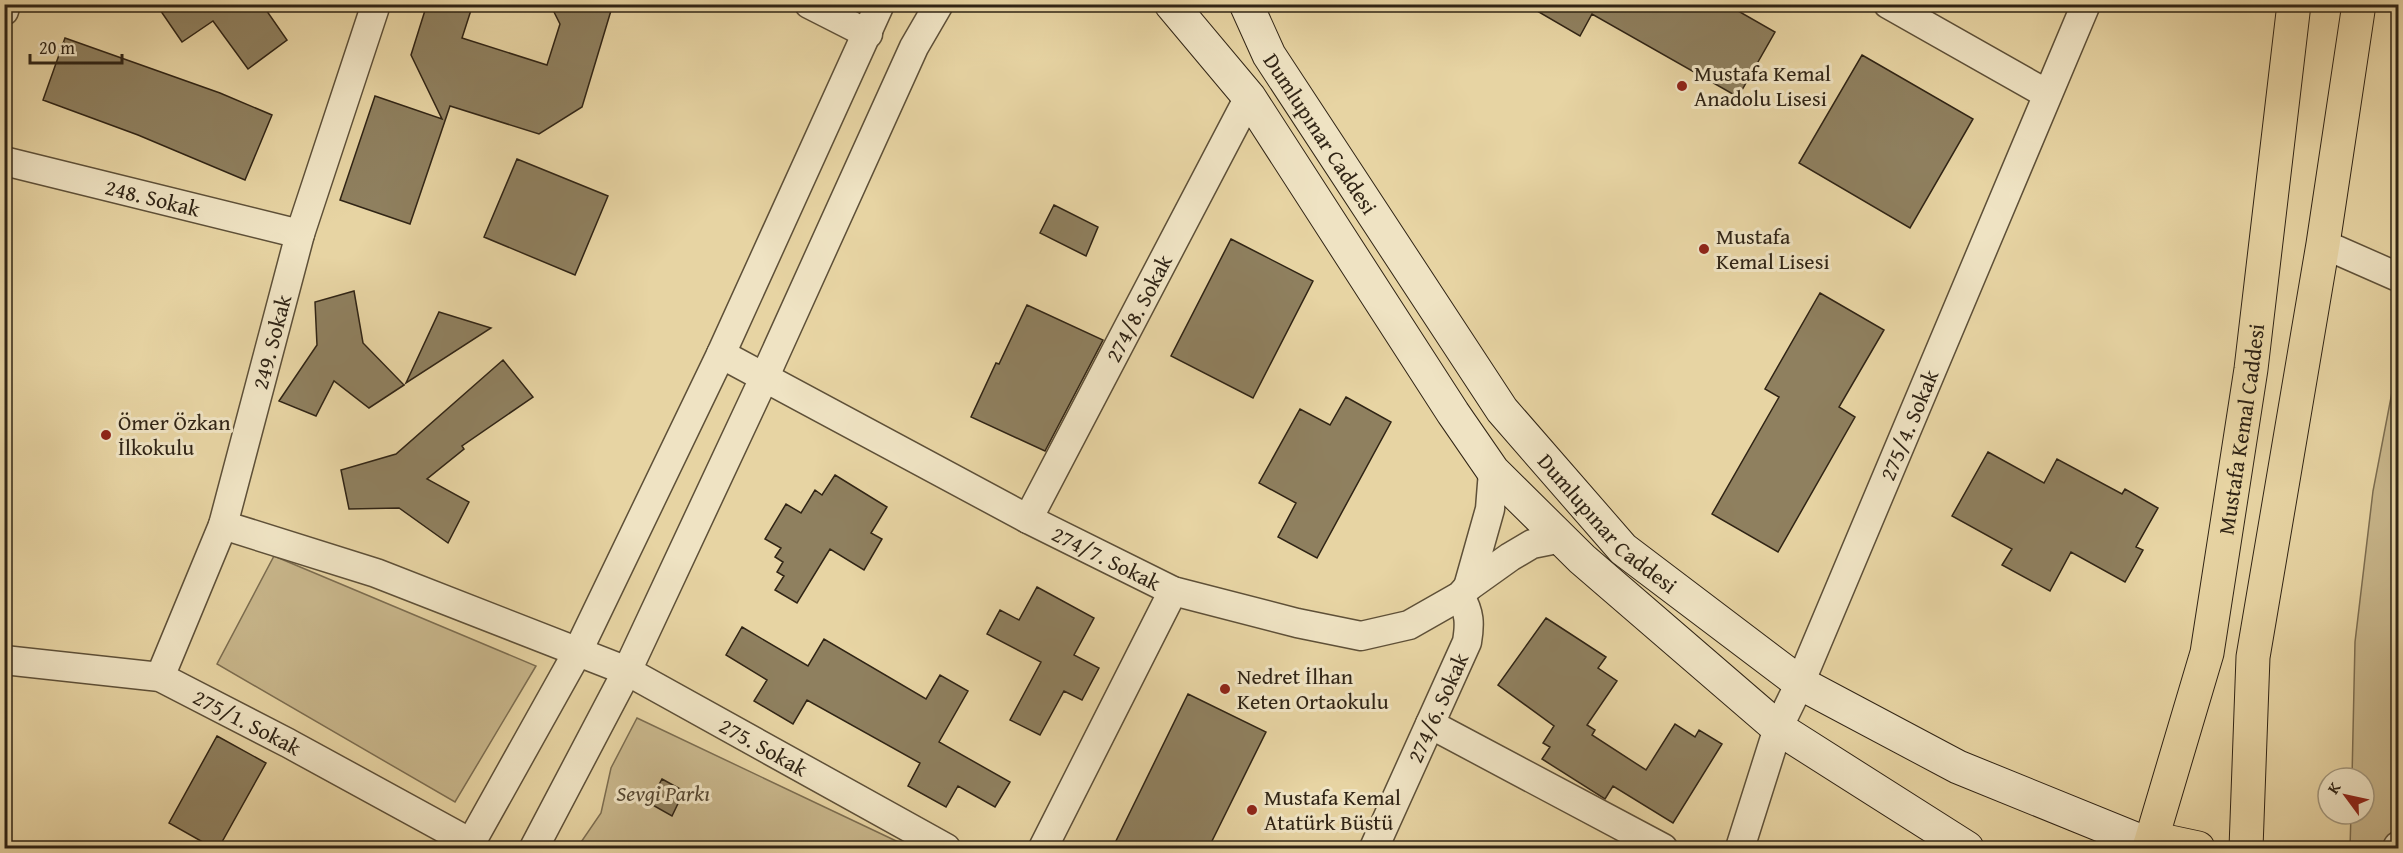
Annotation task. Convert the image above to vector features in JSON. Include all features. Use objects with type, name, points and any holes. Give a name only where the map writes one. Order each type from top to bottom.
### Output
[{"type":"main road","name":"Dumlupınar Caddesi","points":[[1171,4],[1249,96],[1453,413],[1493,471],[1582,559],[1778,728],[1967,849]]},
{"type":"main road","name":"Dumlupınar Caddesi","points":[[1246,4],[1269,55],[1502,410],[1623,549],[1800,683],[1958,767],[2149,847]]},
{"type":"main road","name":"Mustafa Kemal Caddesi","points":[[2149,847],[2207,653],[2251,369],[2294,4]]},
{"type":"main road","points":[[2246,849],[2253,657],[2323,244],[2359,4]]},
{"type":"main road","points":[[2149,847],[2170,842],[2198,849]]},
{"type":"street","points":[[4,10],[6,4]]},
{"type":"street","name":"249. Sokak","points":[[160,677],[223,525],[300,234],[376,4]]},
{"type":"street","points":[[809,4],[868,34]]},
{"type":"street","points":[[470,846],[577,653],[721,354],[880,4]]},
{"type":"street","points":[[534,849],[627,671],[765,376],[914,47],[939,4]]},
{"type":"street","points":[[1888,4],[2048,94]]},
{"type":"street","name":"275/4. Sokak","points":[[1740,849],[1778,728],[1800,683],[2086,4]]},
{"type":"street","name":"274/8. Sokak","points":[[1028,519],[1249,96]]},
{"type":"street","name":"248. Sokak","points":[[4,161],[300,234]]},
{"type":"street","points":[[2323,244],[2398,277]]},
{"type":"street","name":"274/7. Sokak","points":[[721,354],[1028,519],[1173,591],[1297,623],[1361,636],[1409,625],[1464,591],[1510,556],[1532,544],[1562,538]]},
{"type":"street","points":[[1464,591],[1490,509],[1493,471]]},
{"type":"street","name":"275. Sokak","points":[[223,525],[376,573],[627,671],[946,849]]},
{"type":"street","points":[[1043,849],[1173,591]]},
{"type":"street","name":"274/6. Sokak","points":[[1374,849],[1467,642],[1471,622],[1464,591]]},
{"type":"street","name":"275/1. Sokak","points":[[4,660],[160,677],[288,743],[470,846]]},
{"type":"street","points":[[1430,724],[1663,849]]},
{"type":"green space","points":[[2398,361],[2398,820],[2383,848],[2350,848],[2351,826],[2376,826],[2376,766],[2352,766],[2355,642],[2373,491]]},
{"type":"green space","points":[[274,556],[536,666],[455,802],[217,664]]},
{"type":"green space","name":"Sevgi Parkı","points":[[637,718],[911,848],[577,848],[601,813],[611,768]]},
{"type":"building","points":[[156,4],[262,4],[287,40],[248,69],[213,21],[182,42]]},
{"type":"building","points":[[427,4],[473,4],[462,38],[547,65],[560,24],[550,4],[613,4],[582,107],[539,134],[450,106],[410,224],[340,200],[375,96],[442,119],[411,55]]},
{"type":"building","name":"Mustafa Kemal Anadolu Lisesi","points":[[1525,4],[1726,4],[1775,32],[1738,97],[1592,14],[1580,36]]},
{"type":"building","points":[[65,38],[220,93],[272,115],[245,180],[138,135],[43,100]]},
{"type":"building","points":[[1862,55],[1973,119],[1910,228],[1799,163]]},
{"type":"building","points":[[517,159],[608,196],[575,275],[484,237]]},
{"type":"building","points":[[1054,205],[1098,227],[1086,256],[1040,233]]},
{"type":"building","points":[[1231,239],[1313,281],[1253,398],[1171,356]]},
{"type":"building","points":[[354,291],[363,343],[404,385],[369,408],[334,381],[316,416],[279,401],[317,345],[315,302]]},
{"type":"building","points":[[1820,293],[1884,330],[1839,407],[1855,417],[1778,552],[1712,514],[1779,397],[1765,389]]},
{"type":"building","points":[[1027,305],[1103,340],[1045,451],[971,417]]},
{"type":"building","points":[[439,312],[491,328],[406,383]]},
{"type":"building","points":[[503,360],[533,397],[462,446],[464,449],[427,479],[469,502],[448,543],[399,508],[349,509],[341,470],[396,454]]},
{"type":"building","points":[[1346,397],[1391,422],[1317,558],[1278,537],[1296,503],[1259,483],[1300,409],[1330,425]]},
{"type":"building","points":[[1988,452],[2044,483],[2057,459],[2122,494],[2125,489],[2158,508],[2136,547],[2143,550],[2125,582],[2071,552],[2050,591],[2002,565],[2012,549],[1952,516]]},
{"type":"building","points":[[835,475],[887,507],[871,533],[882,539],[864,570],[830,549],[797,603],[775,590],[784,576],[777,572],[783,562],[775,557],[781,548],[765,539],[786,504],[801,513],[815,490],[822,495]]},
{"type":"building","points":[[1037,587],[1094,618],[1074,655],[1099,668],[1082,700],[1064,691],[1040,735],[1010,720],[1041,662],[987,634],[1000,610],[1019,620]]},
{"type":"building","points":[[1546,618],[1606,657],[1598,668],[1617,681],[1587,725],[1595,730],[1592,735],[1646,770],[1675,724],[1695,737],[1699,730],[1722,744],[1673,823],[1613,786],[1605,799],[1542,759],[1550,747],[1543,743],[1554,726],[1498,685]]},
{"type":"building","points":[[742,627],[808,666],[824,639],[926,699],[940,675],[968,691],[939,742],[1010,782],[995,807],[958,786],[946,807],[908,786],[920,763],[807,700],[793,724],[754,701],[767,680],[726,655]]},
{"type":"building","name":"Nedret İlhan Keten Ortaokulu","points":[[1188,694],[1266,732],[1208,849],[1112,849]]},
{"type":"building","points":[[217,736],[266,763],[218,849],[215,849],[169,823]]},
{"type":"building","points":[[662,779],[684,791],[672,816],[649,803]]},
{"type":"place","name":"Mustafa Kemal Anadolu Lisesi","points":[[1682,86]]},
{"type":"place","name":"Mustafa Kemal Lisesi","points":[[1704,249]]},
{"type":"place","name":"Ömer Özkan İlkokulu","points":[[106,435]]},
{"type":"place","name":"Nedret İlhan Keten Ortaokulu","points":[[1225,689]]},
{"type":"place","name":"Mustafa Kemal Atatürk Büstü","points":[[1252,810]]}]
